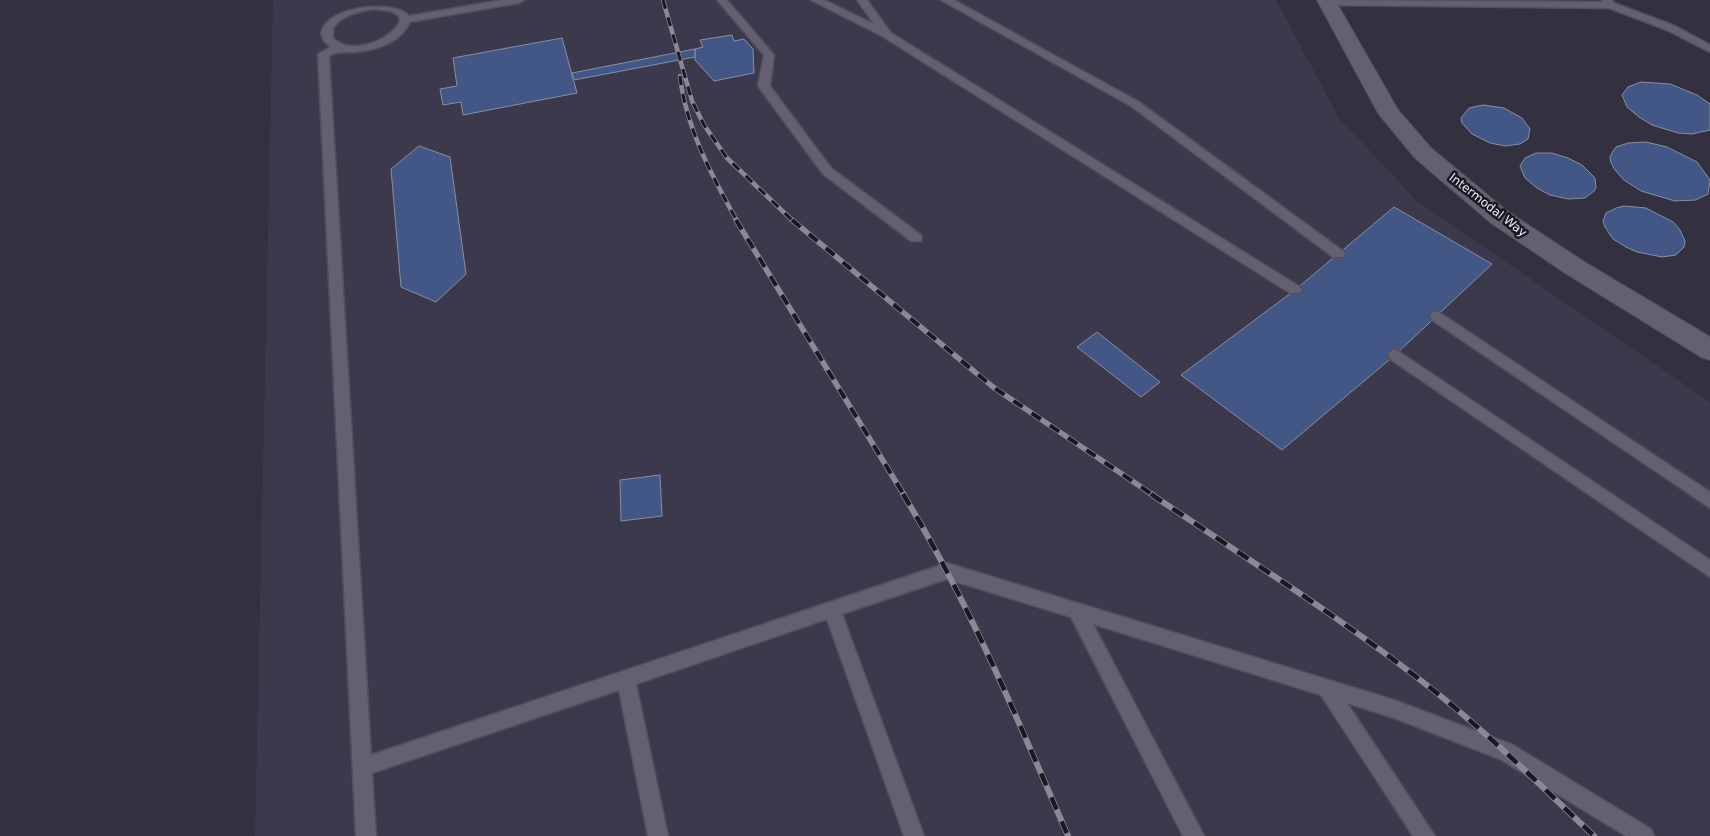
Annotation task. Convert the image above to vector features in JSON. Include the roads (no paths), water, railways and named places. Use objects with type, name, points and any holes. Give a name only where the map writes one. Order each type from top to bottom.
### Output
[{"type":"street","name":"Intermodal Way","points":[[1326,1],[1389,113],[1423,153],[1499,216],[1574,267],[1710,350]]},
{"type":"lane","points":[[340,0],[341,6],[349,11]]},
{"type":"lane","points":[[406,20],[519,0]]},
{"type":"lane","points":[[722,0],[769,54],[764,86],[827,171],[916,238]]},
{"type":"lane","points":[[816,0],[887,35],[1294,290]]},
{"type":"lane","points":[[862,0],[887,35]]},
{"type":"lane","points":[[946,0],[1135,104],[1338,254]]},
{"type":"lane","points":[[1326,1],[1609,2],[1671,28],[1710,49]]},
{"type":"lane","points":[[386,6],[396,9],[403,14],[406,20],[405,27],[399,34],[377,46],[350,49],[338,47],[326,37],[326,30],[330,23],[338,16],[349,11],[386,6]]},
{"type":"lane","points":[[338,47],[323,54],[366,836]]},
{"type":"lane","points":[[1437,316],[1710,501]]},
{"type":"lane","points":[[1395,355],[1710,569]]},
{"type":"lane","points":[[362,767],[947,571],[1394,709],[1506,752],[1644,836]]},
{"type":"lane","points":[[832,610],[914,836]]},
{"type":"lane","points":[[1077,611],[1194,836]]},
{"type":"lane","points":[[626,679],[658,836]]},
{"type":"lane","points":[[1327,689],[1425,836]]},
{"type":"railway","points":[[663,0],[692,101],[704,125],[727,158],[793,221]]},
{"type":"railway","points":[[680,76],[688,114],[701,151],[737,221]]},
{"type":"railway","points":[[736,220],[904,495]]},
{"type":"railway","points":[[792,220],[993,387],[1153,495]]},
{"type":"railway","points":[[903,494],[950,577],[992,662],[1068,836]]},
{"type":"railway","points":[[1151,494],[1326,612],[1428,686],[1492,740],[1594,836]]}]
